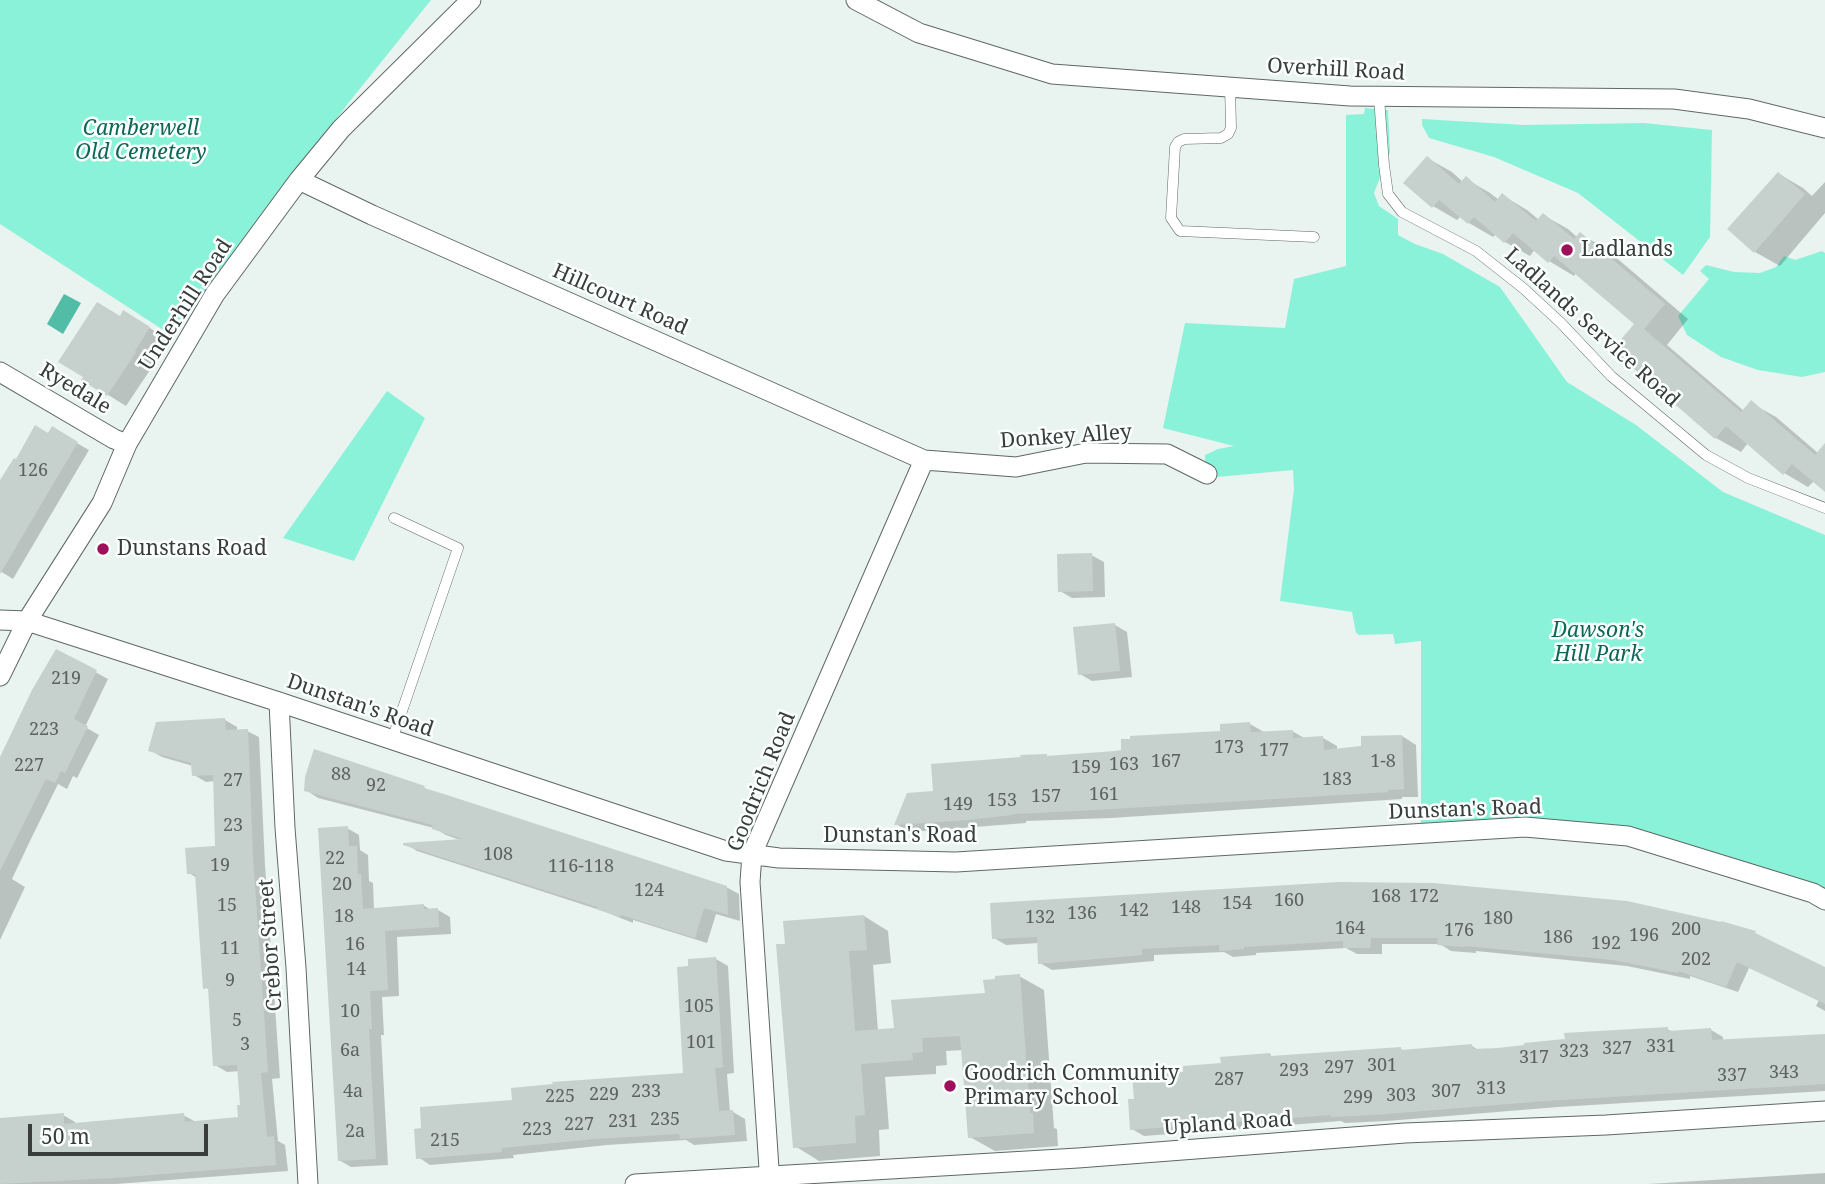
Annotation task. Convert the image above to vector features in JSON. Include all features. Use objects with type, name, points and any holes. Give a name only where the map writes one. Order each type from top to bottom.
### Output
[{"type":"street","name":"Underhill Road","points":[[0,676],[27,621],[102,503],[127,444],[215,294],[299,180],[341,130],[471,0]]},
{"type":"street","name":"Overhill Road","points":[[856,0],[919,33],[1052,74],[1350,96],[1674,99],[1749,109],[1825,128]]},
{"type":"street","name":"Hillcourt Road","points":[[299,180],[924,460]]},
{"type":"street","name":"Ryedale","points":[[0,372],[127,444]]},
{"type":"street","name":"Donkey Alley","points":[[924,460],[1016,467],[1087,453],[1167,454],[1207,474]]},
{"type":"street","name":"Goodrich Road","points":[[770,1181],[750,882],[752,854],[924,460]]},
{"type":"street","name":"Dunstan's Road","points":[[0,620],[27,621],[726,850],[752,854],[779,858],[956,862],[1525,827],[1628,836],[1825,900]]},
{"type":"street","name":"Crebor Street","points":[[279,702],[308,1184]]},
{"type":"street","name":"Upland Road","points":[[635,1184],[770,1181],[1405,1133],[1606,1125],[1825,1111]]},
{"type":"lane","points":[[1230,86],[1231,128],[1228,134],[1221,138],[1184,139],[1178,142],[1175,148],[1171,218],[1180,231],[1314,237]]},
{"type":"lane","name":"Ladlands Service Road","points":[[1379,97],[1388,194],[1402,212],[1476,251],[1523,288],[1561,323],[1611,376],[1706,455],[1748,478],[1825,508]]},
{"type":"lane","points":[[392,740],[458,548],[394,518]]},
{"type":"green space","name":"Camberwell Old Cemetery","points":[[0,0],[431,0],[171,335],[0,224]]},
{"type":"green space","name":"Dawson's Hill Park","points":[[1365,108],[1388,110],[1390,152],[1374,193],[1379,206],[1398,219],[1398,235],[1443,254],[1500,287],[1567,382],[1636,425],[1723,492],[1825,535],[1825,907],[1810,900],[1631,846],[1421,825],[1421,641],[1395,644],[1393,634],[1358,635],[1352,612],[1280,601],[1294,489],[1293,470],[1206,478],[1205,455],[1234,446],[1163,428],[1185,323],[1285,328],[1294,279],[1346,266],[1346,115],[1364,114]]},
{"type":"green space","points":[[1422,119],[1524,125],[1644,123],[1712,130],[1710,237],[1683,275],[1578,193],[1494,157],[1429,138]]},
{"type":"green space","points":[[1822,251],[1825,253],[1825,372],[1802,377],[1758,370],[1721,357],[1687,335],[1678,316],[1709,279],[1700,271],[1706,265],[1734,272],[1760,273],[1776,267],[1784,256],[1795,260]]},
{"type":"green space","points":[[387,391],[425,418],[354,561],[283,538]]},
{"type":"shaded area","points":[[64,294],[81,303],[63,334],[47,324]]},
{"type":"building","points":[[1427,156],[1459,184],[1466,176],[1495,202],[1502,193],[1536,221],[1543,213],[1574,239],[1580,232],[1665,304],[1644,329],[1741,412],[1751,400],[1815,455],[1825,443],[1825,492],[1792,464],[1783,475],[1726,426],[1715,439],[1612,350],[1634,324],[1554,256],[1548,263],[1513,233],[1504,243],[1474,217],[1468,224],[1439,200],[1432,208],[1403,183]]},
{"type":"building","points":[[1778,172],[1805,194],[1754,253],[1727,229]]},
{"type":"building","points":[[97,302],[120,316],[123,310],[150,327],[107,396],[58,362]]},
{"type":"building","points":[[35,425],[48,433],[52,426],[78,442],[0,574],[0,480],[14,458],[16,459]]},
{"type":"building","points":[[1092,553],[1093,591],[1058,592],[1057,554]]},
{"type":"building","points":[[1115,623],[1120,671],[1078,675],[1073,627]]},
{"type":"building","points":[[56,649],[97,670],[74,719],[88,726],[65,773],[61,771],[55,783],[46,779],[0,871],[0,757],[32,690]]},
{"type":"building","points":[[225,718],[226,730],[248,729],[253,857],[268,1072],[261,1073],[267,1137],[274,1136],[276,1165],[0,1184],[0,1118],[64,1113],[64,1124],[184,1113],[185,1122],[238,1117],[237,1105],[240,1105],[237,1065],[213,1066],[208,988],[203,989],[195,874],[187,874],[185,848],[215,846],[213,775],[192,776],[191,763],[148,751],[156,722]]},
{"type":"building","points":[[1250,722],[1251,732],[1293,730],[1293,738],[1323,736],[1324,750],[1361,746],[1361,736],[1402,735],[1404,789],[1012,814],[894,825],[907,793],[933,791],[931,764],[1021,757],[1020,755],[1047,756],[1115,751],[1121,750],[1121,739],[1130,739],[1130,736],[1220,731],[1220,724]]},
{"type":"building","points":[[314,749],[425,786],[424,788],[727,886],[728,915],[704,908],[695,938],[621,915],[620,917],[596,909],[597,907],[403,845],[463,839],[432,829],[432,825],[304,791],[305,777]]},
{"type":"building","points":[[348,826],[349,846],[357,846],[363,909],[424,904],[424,909],[438,908],[439,927],[385,931],[388,990],[370,991],[372,1029],[369,1029],[376,1159],[338,1161],[318,828]]},
{"type":"building","points":[[1338,882],[1433,883],[1627,901],[1721,921],[1756,931],[1755,933],[1825,967],[1825,1004],[1737,962],[1726,987],[1678,971],[1613,960],[1437,945],[1438,938],[1371,938],[1370,948],[1343,948],[1343,941],[1219,951],[1219,945],[1142,949],[1142,955],[1038,964],[1037,937],[992,939],[990,903]]},
{"type":"building","points":[[864,915],[867,950],[849,951],[855,1031],[894,1028],[891,1000],[985,993],[983,980],[1020,974],[1030,1113],[1033,1113],[1034,1133],[968,1138],[960,1036],[922,1038],[923,1052],[912,1053],[913,1060],[861,1064],[865,1115],[855,1116],[856,1143],[793,1148],[776,944],[785,944],[783,921]]},
{"type":"building","points":[[716,957],[723,1067],[715,1068],[719,1111],[733,1110],[735,1135],[680,1139],[679,1134],[594,1139],[502,1148],[502,1152],[416,1159],[414,1129],[421,1128],[420,1107],[512,1100],[511,1088],[553,1084],[552,1082],[683,1073],[677,967],[688,966],[688,959]]},
{"type":"building","points":[[1668,1027],[1668,1031],[1711,1028],[1712,1040],[1825,1034],[1825,1084],[1130,1130],[1128,1099],[1134,1099],[1132,1075],[1183,1072],[1183,1066],[1221,1063],[1220,1057],[1401,1047],[1401,1050],[1472,1044],[1473,1049],[1498,1048],[1565,1039],[1564,1033]]},
{"type":"place","name":"Ladlands","points":[[1567,250]]},
{"type":"place","name":"Dunstans Road","points":[[103,549]]},
{"type":"place","name":"Goodrich Community Primary School","points":[[950,1086]]}]
